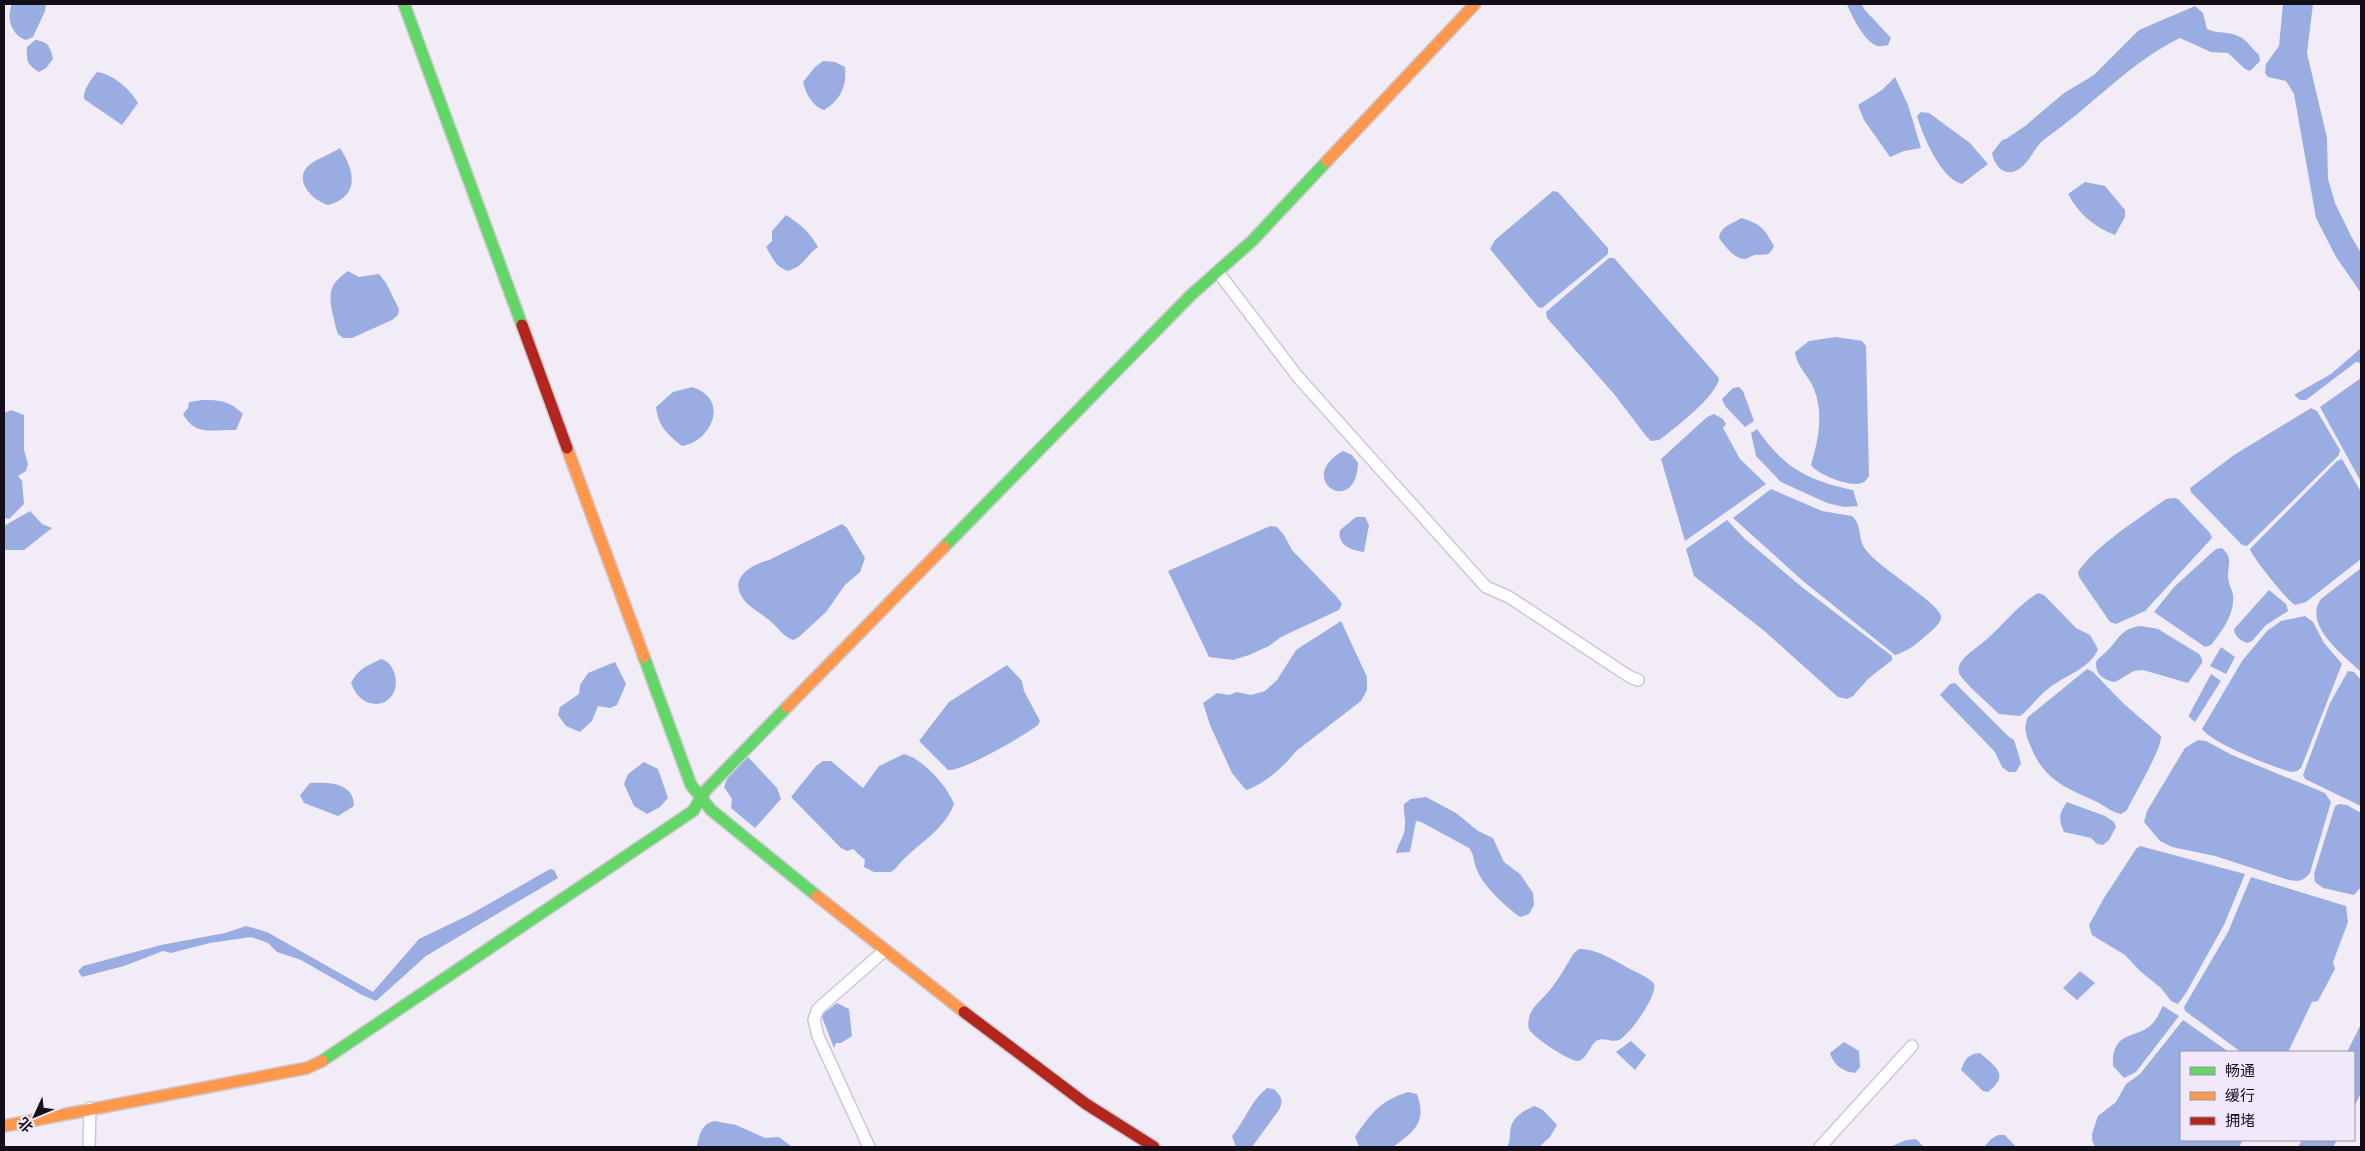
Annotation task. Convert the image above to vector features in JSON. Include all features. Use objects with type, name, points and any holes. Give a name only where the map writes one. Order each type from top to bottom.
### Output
[{"type":"street","points":[[404,4],[691,785],[711,810],[884,951],[1086,1104],[1154,1147]]},
{"type":"street","points":[[4,1126],[306,1068],[326,1059],[693,811],[706,790],[1184,302],[1252,241],[1475,4]]},
{"type":"street","points":[[1218,272],[1298,377],[1486,587],[1509,597],[1630,677],[1638,680]]},
{"type":"street","points":[[869,1147],[818,1036],[814,1020],[818,1010],[884,951]]},
{"type":"street","points":[[1820,1147],[1912,1046]]},
{"type":"street","points":[[89,1147],[90,1108]]},
{"type":"water","points":[[12,4],[46,4],[45,11],[33,37],[26,40],[13,30],[10,20]]},
{"type":"water","points":[[1847,4],[1862,4],[1864,9],[1891,38],[1888,45],[1877,46],[1862,33]]},
{"type":"water","points":[[2283,4],[2313,4],[2307,53],[2327,138],[2328,179],[2335,203],[2361,253],[2361,293],[2336,257],[2316,218],[2294,94],[2286,81],[2268,77],[2265,73],[2266,64],[2279,46]]},
{"type":"water","points":[[2195,6],[2203,13],[2207,29],[2234,34],[2247,42],[2259,55],[2260,61],[2250,71],[2245,69],[2228,53],[2211,52],[2180,38],[2144,59],[2127,72],[2046,138],[2020,168],[2015,171],[2006,172],[1999,168],[1992,153],[2002,140],[2025,126],[2064,93],[2094,75],[2139,30]]},
{"type":"water","points":[[35,40],[43,42],[48,46],[53,59],[46,68],[39,72],[28,62],[27,55],[27,47]]},
{"type":"water","points":[[823,61],[835,62],[845,67],[845,81],[841,92],[834,102],[824,110],[816,106],[810,99],[803,82],[815,67]]},
{"type":"water","points":[[97,72],[115,79],[138,103],[122,125],[84,99],[86,88]]},
{"type":"water","points":[[1895,77],[1908,105],[1921,148],[1904,151],[1890,157],[1864,120],[1858,105],[1882,90]]},
{"type":"water","points":[[1921,112],[1929,113],[1970,143],[1988,164],[1962,184],[1954,180],[1940,165],[1928,145],[1917,116]]},
{"type":"water","points":[[340,148],[349,165],[352,182],[345,196],[328,205],[316,199],[307,190],[303,178],[304,172],[311,163]]},
{"type":"water","points":[[2085,182],[2105,186],[2125,210],[2125,217],[2115,235],[2087,219],[2068,194]]},
{"type":"water","points":[[1553,191],[1558,192],[1608,248],[1608,254],[1542,308],[1538,307],[1490,249],[1495,240]]},
{"type":"water","points":[[786,215],[812,237],[818,247],[802,263],[788,271],[777,265],[766,247],[772,241],[772,231]]},
{"type":"water","points":[[1741,218],[1753,222],[1764,231],[1774,246],[1769,253],[1754,255],[1744,259],[1733,254],[1724,245],[1719,238],[1722,230]]},
{"type":"water","points":[[1609,258],[1614,258],[1719,378],[1717,385],[1704,402],[1659,440],[1651,441],[1646,436],[1614,394],[1547,318],[1546,312]]},
{"type":"water","points":[[348,271],[359,277],[379,274],[386,283],[399,309],[398,315],[392,320],[352,338],[343,338],[337,331],[330,298],[334,284]]},
{"type":"water","points":[[1836,337],[1862,341],[1866,346],[1869,476],[1864,482],[1859,484],[1852,484],[1828,477],[1811,465],[1818,437],[1819,408],[1814,389],[1800,366],[1795,352],[1809,341]]},
{"type":"water","points":[[2361,348],[2361,363],[2356,362],[2306,400],[2300,400],[2294,395],[2331,374]]},
{"type":"water","points":[[2361,378],[2361,482],[2320,407]]},
{"type":"water","points":[[692,387],[704,393],[711,401],[714,410],[708,429],[701,437],[692,443],[682,446],[661,425],[656,407],[673,392]]},
{"type":"water","points":[[1739,387],[1743,391],[1754,421],[1745,427],[1725,406],[1722,399],[1733,388]]},
{"type":"water","points":[[203,400],[225,402],[234,406],[243,414],[236,430],[205,430],[193,426],[183,414],[188,408],[189,402]]},
{"type":"water","points":[[2311,408],[2317,411],[2340,450],[2339,455],[2247,546],[2242,545],[2191,492],[2190,488],[2234,455]]},
{"type":"water","points":[[11,410],[24,415],[24,450],[28,464],[26,471],[18,476],[22,481],[24,504],[9,519],[4,518],[4,413]]},
{"type":"water","points":[[1714,414],[1723,419],[1726,424],[1723,428],[1740,459],[1766,484],[1685,541],[1661,459],[1707,417]]},
{"type":"water","points":[[1757,429],[1777,454],[1798,470],[1822,482],[1853,490],[1858,506],[1844,507],[1827,503],[1781,482],[1756,456],[1751,433]]},
{"type":"water","points":[[1343,451],[1352,455],[1358,463],[1355,480],[1348,489],[1339,491],[1331,488],[1325,482],[1324,473],[1329,462]]},
{"type":"water","points":[[2342,459],[2361,492],[2361,559],[2306,602],[2295,605],[2270,578],[2250,549],[2337,461]]},
{"type":"water","points":[[1771,489],[1822,511],[1852,516],[1858,524],[1863,546],[1866,550],[1883,566],[1930,602],[1941,616],[1938,624],[1913,646],[1895,655],[1803,581],[1733,518]]},
{"type":"water","points":[[2166,499],[2178,499],[2210,533],[2212,538],[2145,611],[2116,624],[2110,622],[2079,577],[2078,572],[2096,552],[2119,532]]},
{"type":"water","points":[[30,511],[42,524],[52,528],[24,550],[4,550],[4,526]]},
{"type":"water","points":[[1356,517],[1365,517],[1369,525],[1364,552],[1346,546],[1341,540],[1340,530]]},
{"type":"water","points":[[1727,520],[1745,539],[1803,588],[1892,656],[1892,660],[1868,679],[1853,696],[1847,699],[1838,697],[1762,629],[1694,576],[1686,549]]},
{"type":"water","points":[[842,524],[847,528],[865,558],[860,572],[845,585],[826,612],[799,637],[793,640],[745,601],[739,590],[738,583],[750,568]]},
{"type":"water","points":[[1270,526],[1277,527],[1292,550],[1342,604],[1339,610],[1281,637],[1269,646],[1249,655],[1233,660],[1209,657],[1168,571]]},
{"type":"water","points":[[2222,548],[2229,558],[2228,579],[2233,595],[2232,609],[2227,622],[2219,634],[2211,645],[2205,647],[2154,612],[2174,587],[2216,549]]},
{"type":"water","points":[[2361,568],[2361,672],[2336,649],[2321,630],[2317,619],[2317,609],[2321,599]]},
{"type":"water","points":[[2269,590],[2286,604],[2288,611],[2266,625],[2252,641],[2247,643],[2240,640],[2234,629]]},
{"type":"water","points":[[2038,593],[2044,595],[2076,628],[2090,635],[2098,649],[2090,661],[2049,688],[2020,716],[1999,714],[1961,677],[1959,666],[1966,656],[1987,639],[2024,603]]},
{"type":"water","points":[[2305,616],[2313,622],[2324,643],[2342,664],[2301,768],[2291,772],[2231,748],[2219,742],[2202,729],[2242,661],[2267,631],[2281,621]]},
{"type":"water","points":[[1341,621],[1367,677],[1367,690],[1361,701],[1295,752],[1273,774],[1253,788],[1246,790],[1232,773],[1210,725],[1203,703],[1217,693],[1229,695],[1237,692],[1251,695],[1265,691],[1277,680],[1296,650]]},
{"type":"water","points":[[2141,626],[2158,629],[2199,654],[2202,663],[2188,683],[2143,670],[2134,671],[2115,682],[2103,678],[2098,673],[2096,662],[2098,659],[2121,634],[2134,627]]},
{"type":"water","points":[[2221,647],[2235,657],[2226,674],[2210,666]]},
{"type":"water","points":[[381,659],[392,667],[396,683],[394,692],[389,699],[382,703],[373,704],[365,701],[357,694],[351,683],[360,671]]},
{"type":"water","points":[[615,662],[626,684],[617,705],[610,708],[598,706],[592,721],[580,732],[566,726],[558,715],[560,707],[579,694],[580,685],[588,673]]},
{"type":"water","points":[[1007,665],[1022,681],[1024,691],[1040,721],[1038,725],[979,759],[948,770],[919,741],[949,702]]},
{"type":"water","points":[[2087,669],[2093,672],[2124,704],[2161,736],[2157,751],[2147,772],[2127,810],[2121,814],[2075,792],[2049,775],[2036,758],[2025,728],[2028,717]]},
{"type":"water","points":[[2348,671],[2354,672],[2361,680],[2361,806],[2305,779],[2303,775],[2330,703]]},
{"type":"water","points":[[2211,674],[2221,681],[2195,722],[2189,715]]},
{"type":"water","points":[[1955,683],[2014,740],[2021,763],[2016,772],[2009,772],[2002,767],[1995,752],[1940,695],[1950,684]]},
{"type":"water","points":[[2198,740],[2206,741],[2232,755],[2325,793],[2331,802],[2310,873],[2305,878],[2298,881],[2289,880],[2215,856],[2172,847],[2160,841],[2144,822],[2147,811],[2185,748]]},
{"type":"water","points":[[904,754],[919,761],[934,774],[954,804],[943,823],[896,868],[891,872],[874,872],[864,867],[865,860],[853,849],[847,851],[841,848],[791,797],[816,766],[823,761],[831,761],[863,788],[879,766]]},
{"type":"water","points":[[748,757],[777,788],[781,799],[755,828],[731,808],[732,799],[724,787],[727,779]]},
{"type":"water","points":[[644,762],[658,769],[668,798],[660,807],[647,814],[634,806],[624,784],[628,774]]},
{"type":"water","points":[[310,783],[339,785],[345,788],[353,798],[354,806],[338,816],[304,803],[300,795]]},
{"type":"water","points":[[1426,797],[1456,813],[1478,831],[1493,838],[1504,862],[1520,874],[1533,893],[1534,905],[1529,914],[1520,917],[1490,889],[1480,876],[1469,848],[1421,822],[1416,821],[1410,852],[1396,853],[1405,829],[1404,804],[1411,799]]},
{"type":"water","points":[[2067,802],[2105,816],[2114,822],[2116,827],[2109,840],[2103,845],[2097,844],[2091,838],[2064,832],[2060,816]]},
{"type":"water","points":[[2339,804],[2347,805],[2361,813],[2361,887],[2354,895],[2323,888],[2315,882],[2314,874],[2335,806]]},
{"type":"water","points":[[2140,846],[2245,874],[2224,925],[2178,1004],[2171,1001],[2161,988],[2140,971],[2125,955],[2092,935],[2089,925],[2104,898],[2136,849]]},
{"type":"water","points":[[550,869],[554,870],[558,878],[426,956],[376,1001],[301,960],[277,952],[268,943],[251,937],[210,943],[171,953],[163,951],[124,966],[82,977],[78,971],[83,966],[161,945],[225,933],[246,926],[267,932],[373,992],[419,939],[471,914]]},
{"type":"water","points":[[2251,877],[2346,906],[2348,922],[2333,962],[2335,969],[2318,1001],[2312,1002],[2288,1051],[2240,1051],[2185,1011],[2184,1007],[2228,932]]},
{"type":"water","points":[[1579,949],[1599,953],[1644,976],[1654,984],[1654,989],[1652,997],[1642,1015],[1624,1037],[1616,1041],[1602,1039],[1596,1041],[1582,1059],[1575,1061],[1544,1043],[1532,1033],[1528,1024],[1532,1010],[1553,986],[1574,953]]},
{"type":"water","points":[[2080,971],[2095,983],[2077,1000],[2063,988]]},
{"type":"water","points":[[837,1003],[849,1009],[852,1036],[841,1043],[836,1043],[834,1048],[822,1017],[824,1013]]},
{"type":"water","points":[[2163,1006],[2179,1016],[2136,1072],[2124,1078],[2113,1066],[2116,1046],[2127,1037],[2140,1032],[2153,1023]]},
{"type":"water","points":[[2183,1020],[2228,1051],[2180,1051],[2180,1141],[2242,1141],[2239,1147],[2095,1147],[2092,1134],[2098,1116],[2116,1102],[2126,1084],[2140,1074]]},
{"type":"water","points":[[2361,1024],[2361,1093],[2355,1105],[2355,1051],[2348,1051]]},
{"type":"water","points":[[1631,1041],[1646,1055],[1635,1070],[1616,1052]]},
{"type":"water","points":[[1844,1042],[1859,1051],[1860,1067],[1855,1073],[1840,1067],[1831,1057],[1830,1053]]},
{"type":"water","points":[[1980,1053],[1998,1071],[1998,1081],[1988,1092],[1983,1091],[1961,1070],[1968,1058]]},
{"type":"water","points":[[1267,1088],[1274,1089],[1280,1096],[1279,1110],[1252,1147],[1236,1147],[1232,1136],[1257,1098]]},
{"type":"water","points":[[1408,1092],[1417,1094],[1420,1104],[1420,1119],[1413,1131],[1393,1147],[1359,1147],[1355,1137],[1371,1115],[1390,1099]]},
{"type":"water","points":[[1535,1106],[1543,1110],[1557,1125],[1550,1137],[1539,1147],[1507,1147],[1514,1120],[1524,1111]]},
{"type":"water","points":[[714,1121],[736,1125],[765,1138],[779,1137],[792,1147],[697,1147],[703,1128]]},
{"type":"water","points":[[1998,1135],[2005,1135],[2016,1147],[1984,1147],[1991,1139]]},
{"type":"water","points":[[1916,1139],[1924,1147],[1890,1147],[1906,1140]]},
{"type":"water","points":[[2301,1141],[2336,1141],[2333,1147],[2298,1147]]},
{"type":"traffic: fast","points":[[404,4],[522,325]]},
{"type":"traffic: fast","points":[[944,547],[1191,295],[1252,241],[1327,161]]},
{"type":"traffic: fast","points":[[644,657],[691,785],[711,810],[817,896]]},
{"type":"traffic: fast","points":[[322,1061],[693,811],[706,790],[787,707]]},
{"type":"traffic: slow","points":[[1327,161],[1475,4]]},
{"type":"traffic: slow","points":[[567,448],[644,657]]},
{"type":"traffic: slow","points":[[787,707],[944,547]]},
{"type":"traffic: slow","points":[[817,896],[964,1012]]},
{"type":"traffic: slow","points":[[4,1126],[307,1068],[322,1061]]},
{"type":"traffic: jam","points":[[522,325],[567,448]]},
{"type":"traffic: jam","points":[[964,1012],[1086,1104],[1154,1147]]}]
